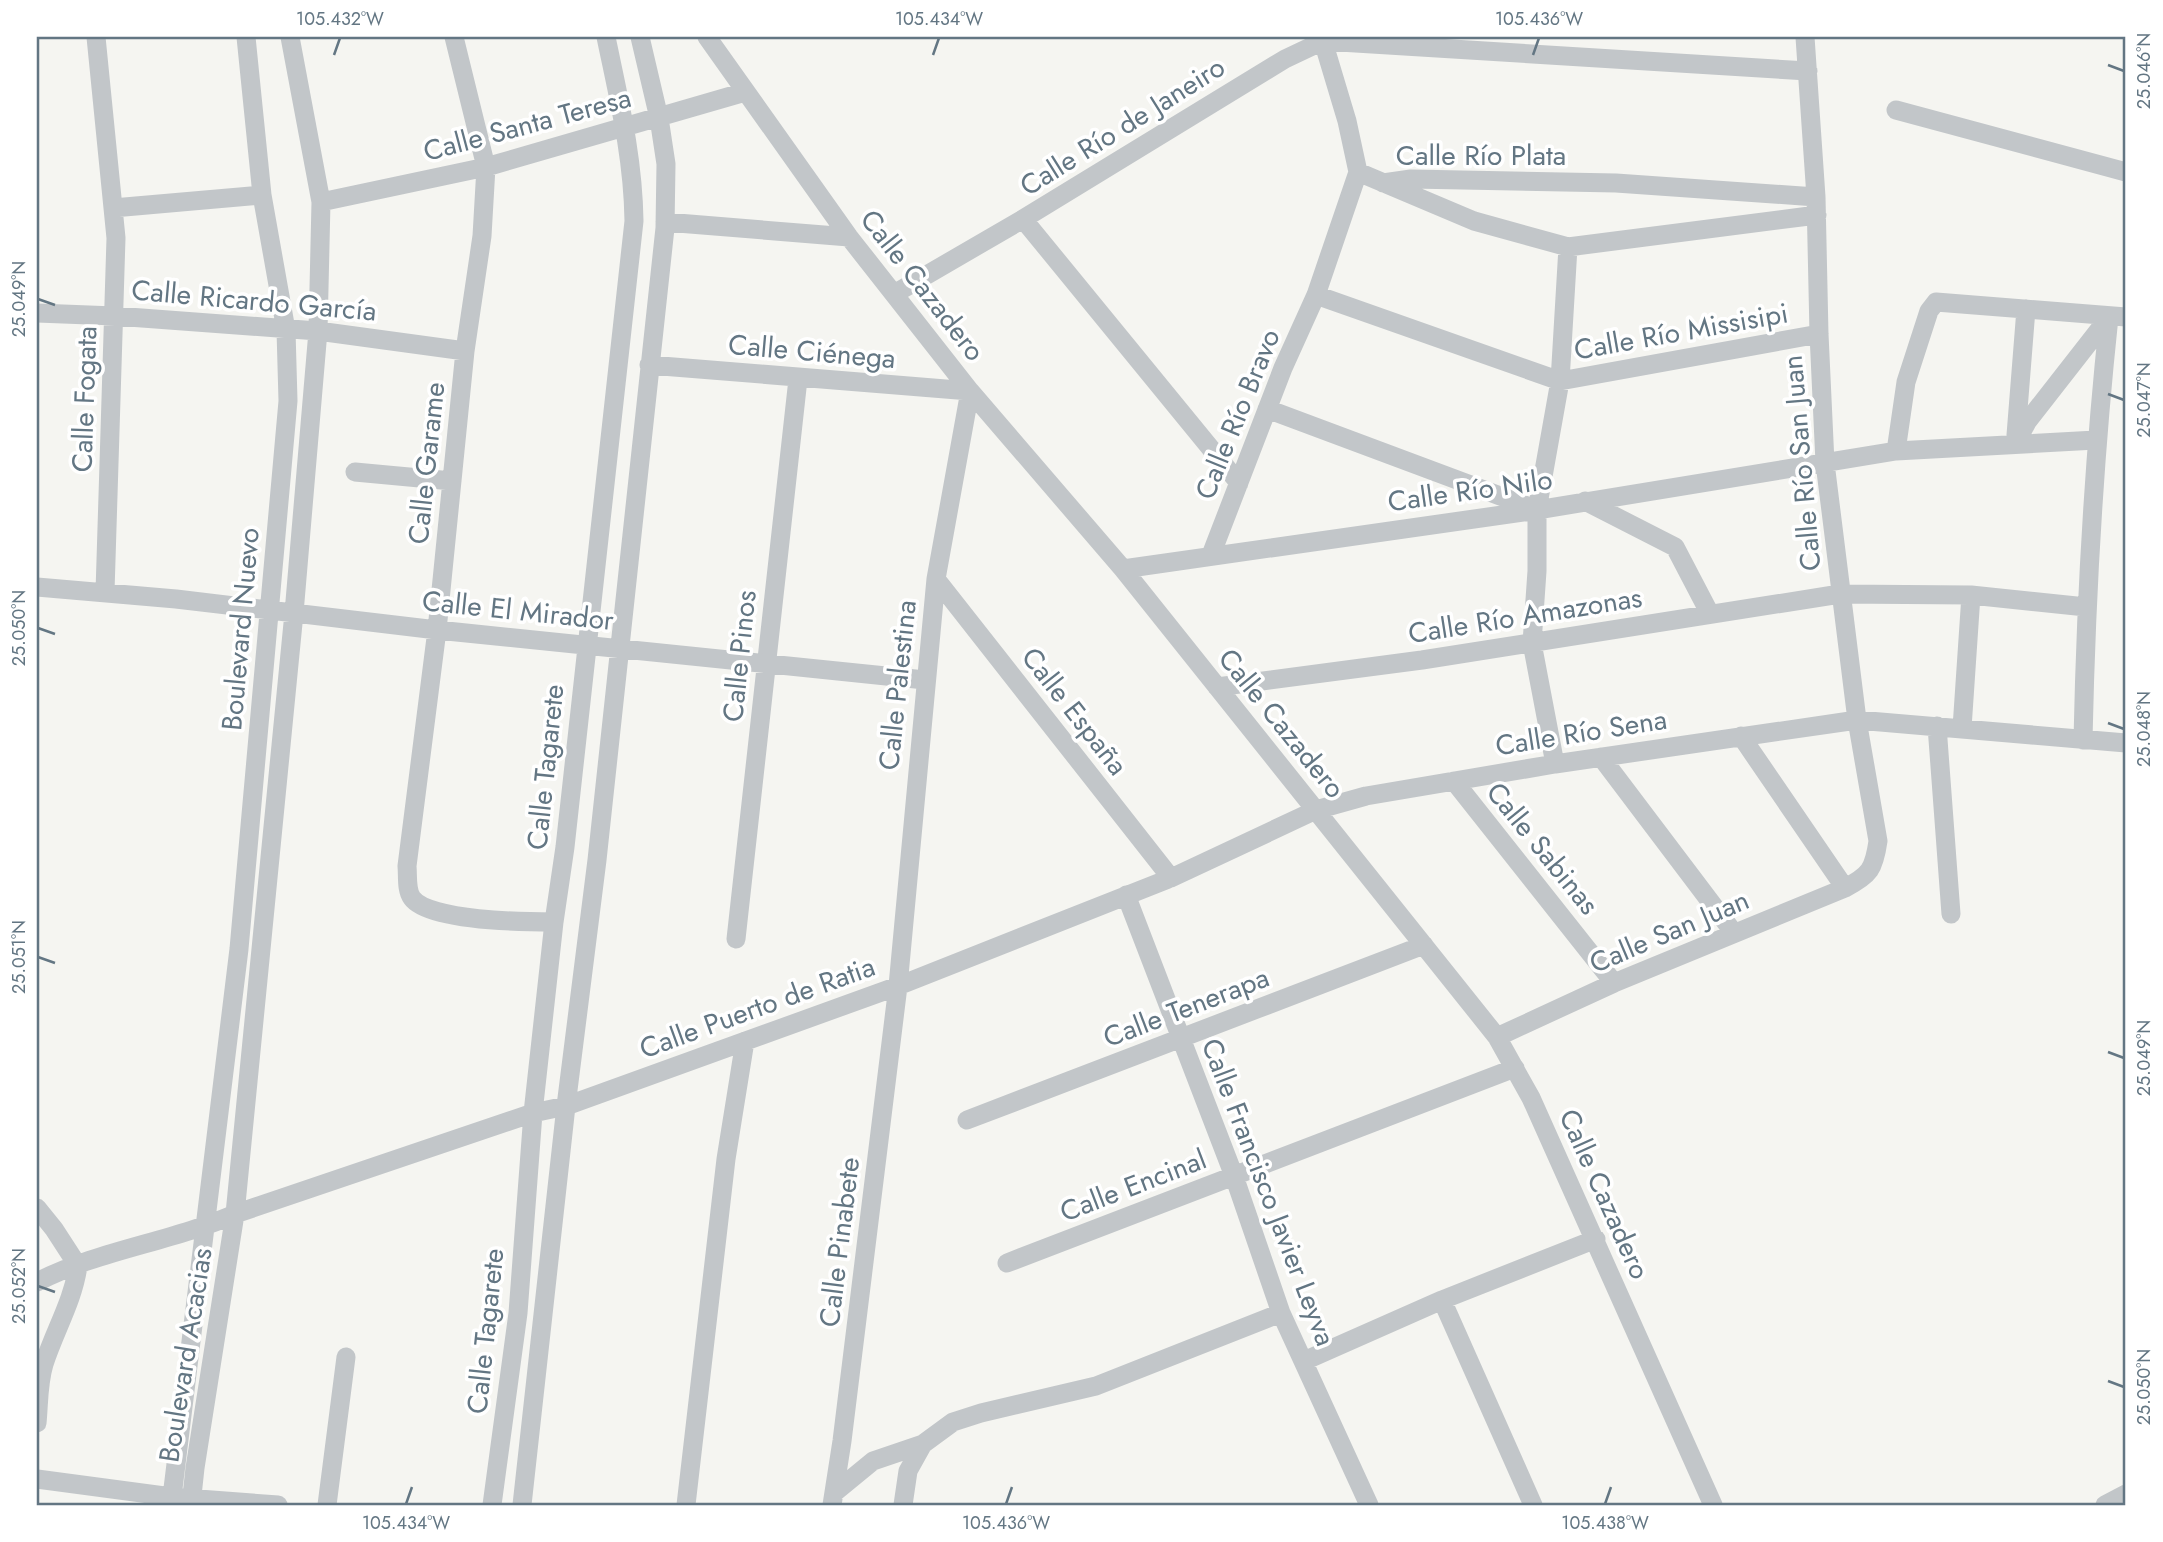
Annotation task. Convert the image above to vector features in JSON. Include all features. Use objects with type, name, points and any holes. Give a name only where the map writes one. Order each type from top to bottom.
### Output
[{"type":"street","name":"Calle Fogata","points":[[96,37],[116,238],[105,592]]},
{"type":"street","name":"Boulevard Nuevo","points":[[206,1226],[239,949],[288,401],[286,330],[262,195],[246,37]]},
{"type":"street","name":"Boulevard Nuevo","points":[[235,1213],[294,613],[318,331],[321,202],[290,37]]},
{"type":"street","name":"Calle Garame","points":[[454,37],[486,167],[482,236],[465,351],[438,630],[407,866],[411,897],[421,905],[469,917],[511,923],[554,922]]},
{"type":"street","name":"Calle Tagarete","points":[[492,1505],[517,1313],[533,1113],[635,221],[633,176],[626,127],[606,37]]},
{"type":"street","name":"Calle Tagarete","points":[[522,1505],[566,1106],[597,860],[665,222],[666,164],[659,118],[640,37]]},
{"type":"street","name":"Calle Río San Juan","points":[[1805,37],[1817,206],[1825,463],[1857,720],[1878,841],[1872,869],[1864,878]]},
{"type":"street","name":"Calle Cazadero","points":[[717,40],[745,92],[849,237],[970,391],[1123,569],[1497,1037],[1596,1239],[1713,1505]]},
{"type":"street","points":[[1323,41],[1347,121],[1357,172],[1382,183]]},
{"type":"street","name":"Calle Río de Janeiro","points":[[894,293],[1023,219],[1285,59],[1323,41],[1808,71]]},
{"type":"street","name":"Calle Santa Teresa","points":[[321,202],[486,167],[745,92]]},
{"type":"street","points":[[1896,110],[2126,172]]},
{"type":"street","name":"Calle Río Bravo","points":[[1211,555],[1283,368],[1316,295],[1357,172]]},
{"type":"street","name":"Calle Río Plata","points":[[1382,183],[1422,179],[1616,183],[1817,206]]},
{"type":"street","name":"Calle Río Plata","points":[[1382,183],[1474,221],[1569,247],[1817,206]]},
{"type":"street","points":[[113,208],[262,195]]},
{"type":"street","points":[[1023,219],[1239,483]]},
{"type":"street","points":[[665,222],[849,237]]},
{"type":"street","points":[[1555,764],[1532,643],[1537,510],[1560,381],[1569,247]]},
{"type":"street","name":"Calle Río Missisipi","points":[[1316,295],[1560,381],[1819,334]]},
{"type":"street","points":[[1896,451],[1906,382],[1929,311],[1936,302],[2117,317]]},
{"type":"street","points":[[2016,443],[2026,309]]},
{"type":"street","name":"Calle Ricardo García","points":[[37,313],[318,331],[465,351]]},
{"type":"street","points":[[2083,740],[2086,607],[2096,440],[2117,317]]},
{"type":"street","points":[[2016,443],[2027,422],[2117,317]]},
{"type":"street","name":"Calle Ciénega","points":[[649,365],[970,391]]},
{"type":"street","name":"Calle Pinos","points":[[736,939],[798,379]]},
{"type":"street","name":"Calle Palestina","points":[[898,986],[936,579],[970,391]]},
{"type":"street","points":[[1267,408],[1537,510]]},
{"type":"street","name":"Calle Río Nilo","points":[[1123,569],[1537,510],[1896,451],[2096,440]]},
{"type":"street","points":[[355,472],[452,481]]},
{"type":"street","points":[[1585,501],[1675,547],[1710,614]]},
{"type":"street","name":"Calle España","points":[[936,579],[1171,878]]},
{"type":"street","name":"Calle El Mirador","points":[[37,587],[105,592],[438,630],[925,680]]},
{"type":"street","name":"Calle Río Amazonas","points":[[1217,687],[1532,643],[1840,594],[1971,595],[2086,607]]},
{"type":"street","points":[[1962,728],[1971,595]]},
{"type":"street","name":"Calle Río Sena","points":[[1316,810],[1366,796],[1555,764],[1857,720],[2126,743]]},
{"type":"street","points":[[1937,726],[1951,914]]},
{"type":"street","points":[[1741,736],[1845,888]]},
{"type":"street","points":[[1601,757],[1734,933]]},
{"type":"street","name":"Calle Sabinas","points":[[1454,781],[1614,983]]},
{"type":"street","name":"Calle Puerto de Ratia","points":[[37,1282],[133,1246],[206,1226],[235,1213],[533,1113],[566,1106],[898,986],[1171,878],[1316,810]]},
{"type":"street","name":"Calle San Juan","points":[[1497,1037],[1614,983],[1864,878]]},
{"type":"street","name":"Calle Francisco Javier Leyva","points":[[1126,895],[1234,1176],[1281,1313],[1369,1505]]},
{"type":"street","name":"Calle Tenerapa","points":[[967,1121],[1424,945]]},
{"type":"street","name":"Calle Pinabete","points":[[833,1499],[898,986]]},
{"type":"street","points":[[686,1505],[724,1172],[746,1041]]},
{"type":"street","name":"Calle Encinal","points":[[1007,1263],[1514,1068]]},
{"type":"street","points":[[37,1208],[78,1266],[70,1302],[44,1365],[38,1395],[37,1423]]},
{"type":"street","name":"Boulevard Acacias","points":[[181,1502],[235,1213]]},
{"type":"street","name":"Boulevard Acacias","points":[[181,1502],[206,1226]]},
{"type":"street","points":[[1304,1362],[1442,1300],[1596,1239]]},
{"type":"street","points":[[1442,1300],[1533,1505]]},
{"type":"street","points":[[517,1313],[543,1317]]},
{"type":"street","points":[[833,1499],[873,1461],[923,1444],[953,1422],[1096,1386],[1281,1313]]},
{"type":"street","points":[[327,1505],[346,1357]]},
{"type":"street","points":[[903,1505],[908,1471],[923,1444]]},
{"type":"street","points":[[37,1479],[181,1502],[278,1505]]},
{"type":"street","points":[[2105,1505],[2126,1494]]}]
